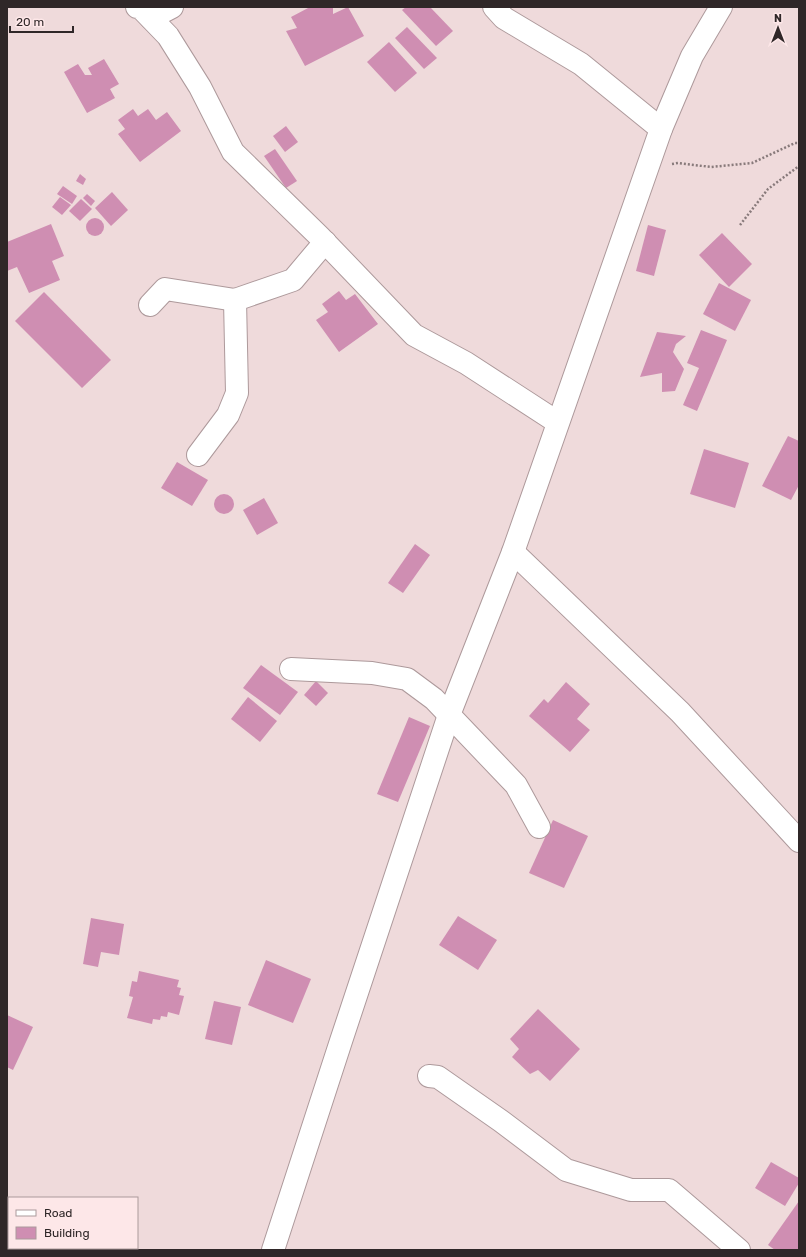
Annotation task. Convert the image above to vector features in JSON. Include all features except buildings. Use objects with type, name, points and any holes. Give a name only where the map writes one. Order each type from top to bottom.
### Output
[{"type":"street","points":[[144,12],[172,7]]},
{"type":"street","points":[[494,7],[504,18],[581,64],[661,129]]},
{"type":"street","points":[[274,1250],[340,1041],[449,715],[513,552],[661,129],[692,56],[721,7]]},
{"type":"street","points":[[144,12],[168,36],[200,87],[233,152],[325,242],[414,335],[466,363],[558,422]]},
{"type":"street","points":[[150,305],[165,289],[235,300],[293,280],[325,242]]},
{"type":"street","points":[[198,455],[228,415],[237,392],[235,300]]},
{"type":"street","points":[[513,552],[680,712],[799,841]]},
{"type":"street","points":[[291,669],[372,673],[407,679],[434,699],[516,785],[539,827]]},
{"type":"street","points":[[429,1076],[438,1077],[444,1081],[501,1121],[566,1170],[631,1190],[669,1190],[739,1250]]},
{"type":"path","points":[[648,168],[678,163],[711,167],[752,163],[795,143],[799,143]]},
{"type":"path","points":[[740,225],[768,189],[799,166]]}]
